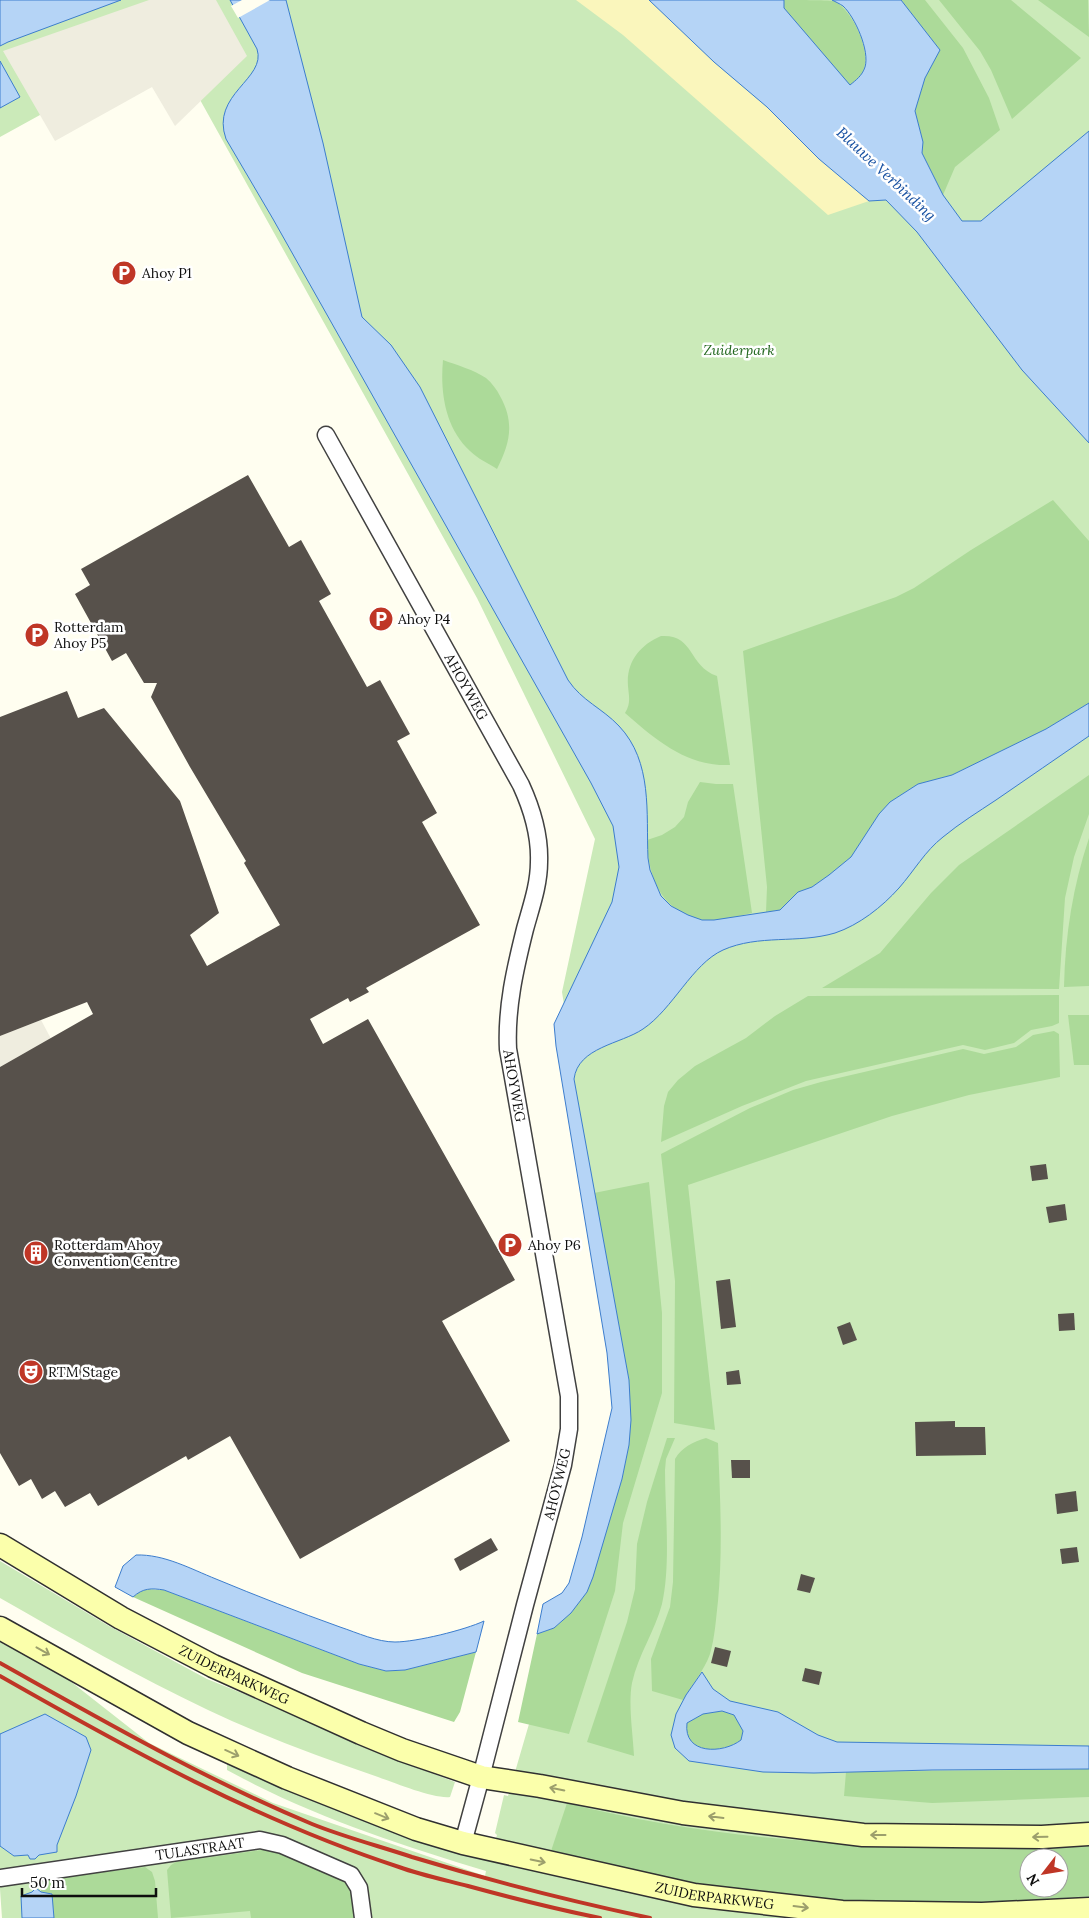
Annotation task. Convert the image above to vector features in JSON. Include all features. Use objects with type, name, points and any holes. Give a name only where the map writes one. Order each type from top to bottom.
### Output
[{"type":"main road","name":"ZUIDERPARKWEG","points":[[0,1545],[121,1618],[213,1666],[402,1750],[482,1777],[683,1813],[863,1836],[1042,1837],[1089,1834]]},
{"type":"main road","name":"ZUIDERPARKWEG","points":[[0,1628],[188,1733],[287,1778],[416,1829],[463,1843],[694,1895],[842,1912],[982,1914],[1089,1909]]},
{"type":"street","name":"AHOYWEG","points":[[326,435],[515,772],[530,807],[539,855],[538,877],[509,1003],[507,1018],[508,1049],[542,1236],[570,1410],[564,1465],[524,1605],[482,1777]]},
{"type":"street","points":[[463,1843],[482,1777]]},
{"type":"street","name":"TULASTRAAT","points":[[0,1878],[260,1840],[282,1845],[351,1875],[359,1888],[363,1918]]},
{"type":"green space","name":"Zuiderpark","points":[[0,0],[1089,0],[1089,1918],[2,1918],[0,1889],[0,1626],[149,1743],[273,1803],[485,1876],[486,1871],[387,1839],[290,1801],[227,1770],[227,1762],[490,1858],[497,1835],[495,1833],[504,1795],[508,1796],[543,1676],[586,1553],[614,1424],[595,1205],[562,992],[595,839],[477,598],[169,44],[0,137]]},
{"type":"green space","points":[[784,0],[834,1],[847,12],[858,30],[865,51],[862,73],[850,86],[784,8]]},
{"type":"green space","points":[[901,0],[925,0],[963,48],[989,98],[1000,130],[955,167],[943,195],[922,153],[923,142],[915,111],[925,78],[940,50]]},
{"type":"green space","points":[[939,0],[1011,0],[1081,58],[1012,119],[991,70],[980,51]]},
{"type":"green space","points":[[1038,0],[1088,0],[1089,37]]},
{"type":"green space","points":[[443,360],[471,370],[486,378],[494,387],[505,406],[509,424],[508,442],[497,469],[473,454],[455,432],[446,409],[444,397],[442,384]]},
{"type":"green space","points":[[1053,500],[1089,541],[1089,703],[1046,729],[952,775],[918,784],[890,802],[879,814],[851,857],[812,887],[798,892],[780,910],[766,912],[767,887],[743,651],[896,597],[914,588],[971,550]]},
{"type":"green space","points":[[661,636],[680,640],[686,645],[700,665],[717,676],[730,765],[700,762],[686,757],[648,733],[625,713],[629,703],[628,677],[632,662],[641,649]]},
{"type":"green space","points":[[1089,775],[1089,814],[1074,857],[1065,898],[1059,989],[822,988],[880,953],[931,893],[959,865]]},
{"type":"green space","points":[[700,782],[733,784],[752,913],[715,921],[689,916],[677,910],[667,901],[654,879],[650,867],[647,840],[662,835],[675,827],[684,817],[688,802]]},
{"type":"green space","points":[[1089,838],[1089,986],[1064,987],[1071,911],[1078,874]]},
{"type":"green space","points":[[1059,995],[1059,1023],[1031,1030],[1014,1043],[985,1050],[963,1045],[806,1081],[742,1106],[661,1142],[664,1106],[668,1092],[678,1080],[695,1066],[746,1038],[775,1016],[808,996]]},
{"type":"green space","points":[[1068,1015],[1089,1015],[1089,1065],[1074,1065]]},
{"type":"green space","points":[[1054,1031],[1059,1034],[1060,1077],[969,1095],[892,1116],[688,1185],[715,1430],[674,1423],[675,1281],[661,1154],[750,1108],[793,1090],[963,1049],[984,1054],[1016,1047],[1033,1035]]},
{"type":"green space","points":[[649,1182],[662,1313],[662,1393],[623,1523],[615,1591],[569,1734],[518,1722],[537,1634],[554,1628],[571,1613],[587,1592],[622,1479],[629,1445],[631,1420],[629,1380],[594,1193]]},
{"type":"green space","points":[[667,1438],[675,1438],[666,1459],[665,1470],[667,1555],[665,1588],[659,1614],[638,1663],[632,1683],[631,1710],[634,1756],[587,1742],[627,1622],[635,1589],[637,1544],[647,1502]]},
{"type":"green space","points":[[706,1438],[718,1443],[721,1542],[720,1581],[710,1654],[683,1700],[652,1691],[651,1659],[670,1607],[673,1582],[675,1459],[688,1445]]},
{"type":"green space","points":[[0,1561],[109,1626],[207,1679],[299,1716],[405,1763],[455,1782],[450,1797],[434,1796],[414,1790],[292,1746],[208,1710],[129,1670],[0,1598]]},
{"type":"green space","points":[[146,1589],[164,1590],[359,1664],[386,1671],[405,1670],[476,1652],[460,1712],[454,1722],[302,1673],[133,1597]]},
{"type":"green space","points":[[722,1711],[734,1715],[743,1731],[741,1740],[733,1745],[715,1749],[705,1749],[691,1741],[687,1733],[687,1723],[703,1714]]},
{"type":"green space","points":[[1089,1769],[1089,1797],[932,1803],[844,1796],[846,1772]]},
{"type":"green space","points":[[567,1803],[695,1829],[760,1837],[892,1846],[1024,1847],[1089,1845],[1089,1896],[1069,1897],[1069,1848],[1019,1848],[1019,1898],[1057,1898],[1041,1899],[892,1902],[792,1897],[695,1884],[550,1854]]},
{"type":"green space","points":[[262,1850],[282,1853],[308,1861],[342,1878],[349,1884],[352,1890],[358,1918],[251,1918],[250,1911],[171,1918],[167,1870],[171,1865],[176,1862]]},
{"type":"green space","points":[[145,1867],[152,1872],[155,1881],[158,1918],[54,1918],[52,1894],[41,1892],[41,1880]]},
{"type":"sand","points":[[576,0],[649,0],[714,62],[767,107],[819,159],[869,201],[828,215],[623,35]]},
{"type":"shaded area","points":[[149,0],[216,0],[247,56],[175,126],[152,87],[55,141],[3,51]]},
{"type":"shaded area","points":[[41,1020],[57,1050],[28,1051],[0,1067],[0,1036]]},
{"type":"water","points":[[0,0],[121,0],[0,46]]},
{"type":"water","points":[[230,0],[286,0],[323,143],[362,317],[391,345],[420,387],[568,680],[579,694],[619,726],[630,740],[638,755],[643,772],[647,806],[650,870],[661,896],[671,906],[702,920],[714,920],[780,910],[798,892],[812,887],[851,857],[879,814],[890,802],[918,784],[952,775],[1046,729],[1089,703],[1089,736],[962,822],[943,837],[925,855],[892,895],[870,915],[835,933],[807,938],[750,942],[723,950],[702,965],[664,1010],[643,1029],[592,1053],[577,1068],[574,1079],[629,1380],[631,1420],[629,1445],[622,1479],[587,1592],[571,1613],[554,1628],[537,1634],[543,1604],[562,1593],[569,1583],[582,1537],[612,1408],[607,1353],[556,1046],[554,1024],[612,902],[619,867],[613,826],[591,783],[226,139],[223,123],[226,110],[231,99],[254,69],[258,60],[257,49]]},
{"type":"water","name":"Blauwe Verbinding","points":[[649,0],[784,0],[784,8],[850,85],[859,78],[864,70],[865,52],[857,26],[848,11],[832,0],[901,0],[940,50],[925,78],[915,111],[923,142],[922,153],[943,195],[962,221],[981,221],[1089,131],[1089,443],[1022,370],[917,232],[886,200],[869,201],[819,159],[767,107],[714,62]]},
{"type":"water","points":[[0,61],[20,97],[0,108]]},
{"type":"water","points":[[136,1555],[157,1557],[177,1563],[293,1610],[381,1640],[395,1642],[427,1638],[484,1621],[476,1652],[405,1670],[386,1671],[359,1664],[164,1590],[147,1589],[133,1597],[115,1587],[123,1566]]},
{"type":"water","points":[[702,1672],[713,1689],[730,1701],[778,1712],[818,1735],[837,1742],[1089,1746],[1089,1769],[763,1772],[689,1761],[675,1748],[671,1735],[676,1714]],"holes":[[[722,1711],[734,1715],[743,1731],[741,1740],[733,1745],[724,1748],[706,1749],[691,1741],[687,1733],[687,1723],[703,1714]]]},
{"type":"water","points":[[45,1714],[86,1737],[91,1750],[57,1845],[57,1852],[39,1855],[35,1859],[30,1859],[28,1855],[14,1856],[0,1846],[0,1734]]},
{"type":"water","points":[[36,1888],[41,1892],[52,1894],[54,1918],[22,1918],[21,1896],[32,1892]]},
{"type":"pier","points":[[242,0],[270,0],[238,18],[231,6]]},
{"type":"building","points":[[248,475],[289,547],[301,540],[331,594],[319,601],[367,687],[380,680],[410,734],[397,741],[437,813],[422,822],[480,925],[366,988],[369,992],[350,1002],[348,998],[310,1019],[323,1044],[368,1019],[515,1280],[442,1321],[510,1441],[300,1559],[230,1436],[188,1460],[186,1456],[98,1506],[90,1493],[65,1507],[55,1491],[42,1499],[31,1479],[19,1486],[0,1453],[0,1067],[93,1014],[87,1002],[0,1036],[0,717],[67,691],[78,718],[104,708],[180,801],[219,913],[190,935],[207,966],[280,925],[244,863],[246,861],[151,697],[157,683],[144,683],[126,653],[112,661],[75,594],[90,585],[81,569]]},
{"type":"building","points":[[1046,1164],[1048,1179],[1032,1181],[1030,1166]]},
{"type":"building","points":[[1065,1204],[1067,1220],[1049,1223],[1046,1207]]},
{"type":"building","points":[[730,1279],[736,1327],[721,1329],[716,1281]]},
{"type":"building","points":[[1074,1313],[1075,1330],[1059,1331],[1058,1314]]},
{"type":"building","points":[[850,1322],[857,1340],[843,1345],[837,1327]]},
{"type":"building","points":[[739,1370],[741,1384],[727,1385],[726,1372]]},
{"type":"building","points":[[955,1421],[955,1427],[985,1427],[986,1455],[916,1456],[915,1422]]},
{"type":"building","points":[[731,1460],[750,1460],[750,1478],[732,1478]]},
{"type":"building","points":[[1076,1491],[1078,1511],[1057,1514],[1055,1494]]},
{"type":"building","points":[[491,1538],[498,1550],[460,1571],[454,1559]]},
{"type":"building","points":[[1077,1547],[1079,1562],[1062,1564],[1060,1549]]},
{"type":"building","points":[[801,1574],[815,1578],[810,1593],[797,1590]]},
{"type":"building","points":[[715,1647],[731,1651],[727,1667],[711,1663]]},
{"type":"building","points":[[805,1668],[822,1672],[819,1685],[802,1681]]},
{"type":"railway","points":[[0,1663],[193,1768],[312,1824],[471,1874],[560,1898],[650,1918]]},
{"type":"railway","points":[[0,1676],[195,1782],[245,1806],[347,1849],[416,1872],[600,1918]]},
{"type":"place","name":"Ahoy P1","points":[[124,273]]},
{"type":"place","name":"Ahoy P4","points":[[381,619]]},
{"type":"place","name":"Rotterdam Ahoy P5","points":[[37,635]]},
{"type":"place","name":"Ahoy P6","points":[[510,1245]]},
{"type":"place","name":"Rotterdam Ahoy Convention Centre","points":[[36,1253]]},
{"type":"place","name":"RTM Stage","points":[[31,1372]]}]
